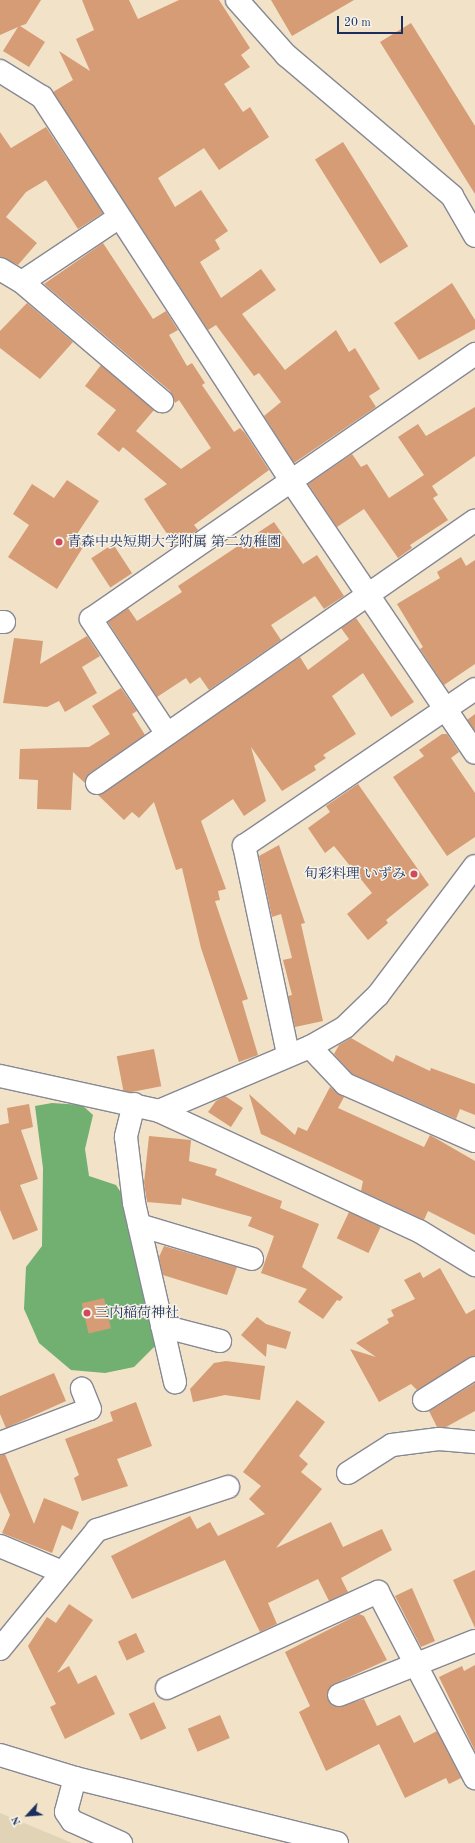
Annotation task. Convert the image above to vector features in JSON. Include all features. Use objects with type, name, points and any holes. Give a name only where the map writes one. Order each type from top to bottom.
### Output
[{"type":"street","points":[[237,0],[286,55],[452,196],[475,236]]},
{"type":"street","points":[[0,71],[42,97],[118,218],[291,481],[475,754]]},
{"type":"street","points":[[22,282],[118,218]]},
{"type":"street","points":[[0,269],[22,282],[162,401]]},
{"type":"street","points":[[167,734],[91,619],[475,354]]},
{"type":"street","points":[[97,783],[366,594],[475,520]]},
{"type":"street","points":[[288,1054],[244,846],[445,711],[475,689]]},
{"type":"street","points":[[159,1111],[288,1054],[310,1046],[345,1027],[378,995],[475,866]]},
{"type":"street","points":[[310,1046],[345,1084],[475,1141]]},
{"type":"street","points":[[0,1076],[134,1104],[159,1111],[419,1231],[475,1265]]},
{"type":"street","points":[[134,1104],[126,1137],[139,1225],[175,1382]]},
{"type":"street","points":[[139,1225],[252,1259]]},
{"type":"street","points":[[162,1326],[220,1341]]},
{"type":"street","points":[[424,1400],[475,1368]]},
{"type":"street","points":[[0,1443],[90,1409],[82,1388]]},
{"type":"street","points":[[348,1473],[392,1445],[438,1439],[475,1442]]},
{"type":"street","points":[[0,1649],[97,1530],[228,1487]]},
{"type":"street","points":[[0,1546],[62,1572]]},
{"type":"street","points":[[167,1688],[378,1592],[475,1778]]},
{"type":"street","points":[[339,1695],[475,1641]]},
{"type":"street","points":[[0,1755],[76,1778],[337,1843]]},
{"type":"street","points":[[76,1778],[66,1812],[72,1821],[121,1843]]},
{"type":"shaded area","points":[[0,1813],[72,1843],[0,1843]]},
{"type":"green space","points":[[52,1103],[82,1105],[93,1115],[85,1149],[89,1176],[116,1185],[127,1202],[155,1346],[134,1367],[105,1373],[71,1370],[39,1343],[24,1309],[26,1267],[42,1246],[43,1168],[35,1106]]},
{"type":"building","points":[[0,0],[41,0],[26,24],[20,26],[45,42],[29,67],[3,51],[18,27],[0,35]]},
{"type":"building","points":[[82,0],[129,0],[138,19],[179,0],[219,0],[250,48],[241,55],[250,67],[224,84],[243,112],[250,107],[269,137],[219,170],[204,148],[158,178],[175,207],[201,190],[228,231],[215,240],[220,249],[200,262],[221,298],[261,269],[276,290],[242,314],[285,370],[336,330],[349,352],[355,348],[380,389],[369,396],[376,407],[294,463],[264,416],[281,402],[259,373],[254,376],[216,325],[208,330],[53,92],[73,80],[59,51],[90,71],[76,39],[94,30]]},
{"type":"building","points":[[271,0],[354,0],[292,36]]},
{"type":"building","points":[[411,23],[475,126],[475,194],[380,42]]},
{"type":"building","points":[[46,127],[103,213],[78,229],[46,180],[26,192],[6,217],[37,243],[18,265],[0,257],[0,132],[11,148]]},
{"type":"building","points":[[343,142],[408,246],[380,264],[315,159]]},
{"type":"building","points":[[103,243],[153,319],[166,311],[178,330],[169,335],[187,366],[192,363],[205,383],[202,385],[234,432],[240,428],[245,433],[269,470],[194,525],[198,530],[175,546],[144,499],[167,484],[123,447],[119,452],[97,434],[116,410],[85,386],[101,365],[154,410],[136,431],[181,469],[211,448],[179,400],[175,403],[170,391],[44,284]]},
{"type":"building","points":[[452,283],[475,320],[475,329],[419,360],[394,323]]},
{"type":"building","points":[[27,303],[73,342],[40,379],[0,348],[0,331]]},
{"type":"building","points":[[475,407],[475,456],[432,486],[438,495],[433,498],[448,520],[410,545],[412,548],[398,558],[364,509],[337,527],[308,484],[352,454],[361,467],[367,464],[389,498],[424,475],[398,437],[418,424],[426,436]]},
{"type":"building","points":[[67,480],[99,501],[75,537],[85,544],[57,589],[8,557],[29,525],[13,514],[32,484],[54,498]]},
{"type":"building","points":[[274,522],[303,564],[317,555],[344,596],[324,609],[315,596],[271,625],[281,640],[209,690],[200,677],[190,684],[186,678],[157,697],[108,622],[128,608],[137,621],[182,592],[178,586]]},
{"type":"building","points":[[113,544],[132,573],[110,588],[91,558]]},
{"type":"building","points":[[461,557],[466,566],[475,560],[475,664],[444,685],[420,649],[423,647],[397,604],[440,578],[437,572]]},
{"type":"building","points":[[356,618],[414,702],[391,717],[363,673],[332,696],[356,734],[323,755],[326,758],[314,766],[316,770],[282,791],[251,747],[266,801],[244,816],[233,799],[201,821],[226,889],[218,891],[220,900],[215,901],[248,999],[242,1001],[258,1055],[239,1062],[201,948],[182,868],[176,870],[154,802],[139,818],[132,812],[124,820],[98,795],[300,657],[308,670],[349,639],[341,628]]},
{"type":"building","points":[[87,636],[100,656],[82,667],[97,693],[65,712],[59,701],[47,707],[3,703],[14,638],[43,641],[40,664]]},
{"type":"building","points":[[121,688],[137,711],[132,714],[145,735],[90,773],[85,783],[73,772],[71,810],[37,809],[38,780],[19,779],[20,749],[89,747],[110,734],[92,706]]},
{"type":"building","points":[[475,714],[475,731],[467,720]]},
{"type":"building","points":[[442,734],[447,734],[459,752],[451,758],[475,793],[475,837],[447,856],[393,777],[424,756],[419,750]]},
{"type":"building","points":[[358,784],[429,885],[386,920],[388,923],[368,940],[347,914],[372,893],[334,846],[325,853],[308,828],[330,812],[326,806]]},
{"type":"building","points":[[279,845],[305,923],[301,924],[323,1021],[295,1027],[288,996],[292,995],[283,960],[292,958],[281,914],[272,917],[259,856]]},
{"type":"building","points":[[351,1038],[393,1062],[396,1055],[430,1071],[431,1068],[475,1084],[475,1115],[460,1109],[456,1119],[352,1074],[334,1054],[339,1045]]},
{"type":"building","points":[[154,1049],[161,1086],[124,1094],[117,1056]]},
{"type":"building","points":[[330,1087],[344,1097],[338,1108],[424,1147],[430,1135],[475,1161],[475,1235],[428,1211],[424,1220],[361,1191],[363,1181],[261,1134],[249,1094],[295,1135],[298,1127],[307,1131]]},
{"type":"building","points":[[225,1096],[243,1108],[231,1127],[208,1112],[216,1101]]},
{"type":"building","points":[[29,1104],[33,1127],[21,1130],[38,1179],[20,1185],[38,1230],[13,1240],[0,1210],[0,1125],[9,1123],[7,1108]]},
{"type":"building","points":[[149,1136],[191,1140],[189,1161],[217,1169],[215,1175],[282,1201],[280,1208],[319,1224],[302,1267],[343,1297],[340,1301],[337,1300],[323,1319],[298,1302],[307,1289],[261,1273],[274,1236],[248,1226],[252,1217],[182,1198],[181,1205],[147,1202],[144,1183]]},
{"type":"building","points":[[349,1212],[381,1227],[368,1253],[337,1238]]},
{"type":"building","points":[[164,1246],[237,1267],[227,1295],[163,1275],[159,1257]]},
{"type":"building","points":[[440,1268],[466,1314],[475,1309],[475,1356],[417,1390],[411,1384],[379,1402],[350,1349],[376,1357],[356,1343],[389,1323],[387,1319],[394,1316],[391,1310],[415,1299],[404,1280],[420,1272],[423,1278]]},
{"type":"building","points":[[104,1298],[111,1328],[89,1333],[82,1303]]},
{"type":"building","points":[[257,1317],[266,1324],[291,1332],[286,1349],[267,1344],[266,1357],[241,1335]]},
{"type":"building","points":[[226,1361],[265,1366],[260,1400],[225,1395],[193,1402],[190,1389],[214,1363]]},
{"type":"building","points":[[54,1373],[66,1401],[6,1428],[0,1414],[0,1396]]},
{"type":"building","points":[[475,1383],[475,1411],[446,1427],[437,1427],[429,1411]]},
{"type":"building","points":[[297,1400],[325,1422],[299,1456],[308,1464],[301,1472],[322,1489],[276,1548],[331,1522],[343,1547],[382,1529],[392,1550],[341,1578],[348,1592],[329,1601],[318,1579],[268,1603],[277,1624],[260,1632],[225,1560],[132,1599],[111,1556],[190,1516],[197,1529],[210,1522],[218,1536],[265,1514],[249,1499],[261,1486],[243,1472]]},
{"type":"building","points":[[136,1402],[152,1446],[117,1459],[128,1486],[82,1501],[74,1478],[79,1475],[65,1439],[113,1421],[110,1412]]},
{"type":"building","points":[[5,1454],[34,1524],[44,1498],[79,1512],[72,1530],[62,1525],[52,1553],[2,1533],[10,1515],[0,1492],[0,1455]]},
{"type":"building","points":[[475,1570],[475,1628],[453,1580]]},
{"type":"building","points":[[412,1588],[435,1641],[421,1647],[395,1596]]},
{"type":"building","points":[[69,1604],[93,1620],[57,1673],[69,1666],[78,1684],[96,1675],[115,1714],[65,1739],[50,1707],[56,1704],[28,1646],[47,1617],[56,1623]]},
{"type":"building","points":[[359,1614],[364,1616],[387,1660],[334,1684],[327,1693],[328,1700],[338,1707],[364,1699],[377,1726],[400,1715],[414,1743],[437,1731],[461,1778],[449,1784],[446,1778],[405,1798],[379,1744],[326,1771],[299,1712],[310,1706],[285,1652]]},
{"type":"building","points":[[136,1633],[145,1652],[127,1660],[118,1641]]},
{"type":"building","points":[[475,1665],[475,1751],[439,1677],[462,1666],[464,1671]]},
{"type":"building","points":[[154,1702],[166,1728],[141,1740],[129,1714]]},
{"type":"building","points":[[220,1715],[230,1738],[198,1752],[188,1729]]},
{"type":"place","name":"青森中央短期大学附属 第二幼稚園","points":[[59,542]]},
{"type":"place","name":"旬彩料理 いずみ","points":[[414,874]]},
{"type":"place","name":"三内稲荷神社","points":[[87,1313]]}]
